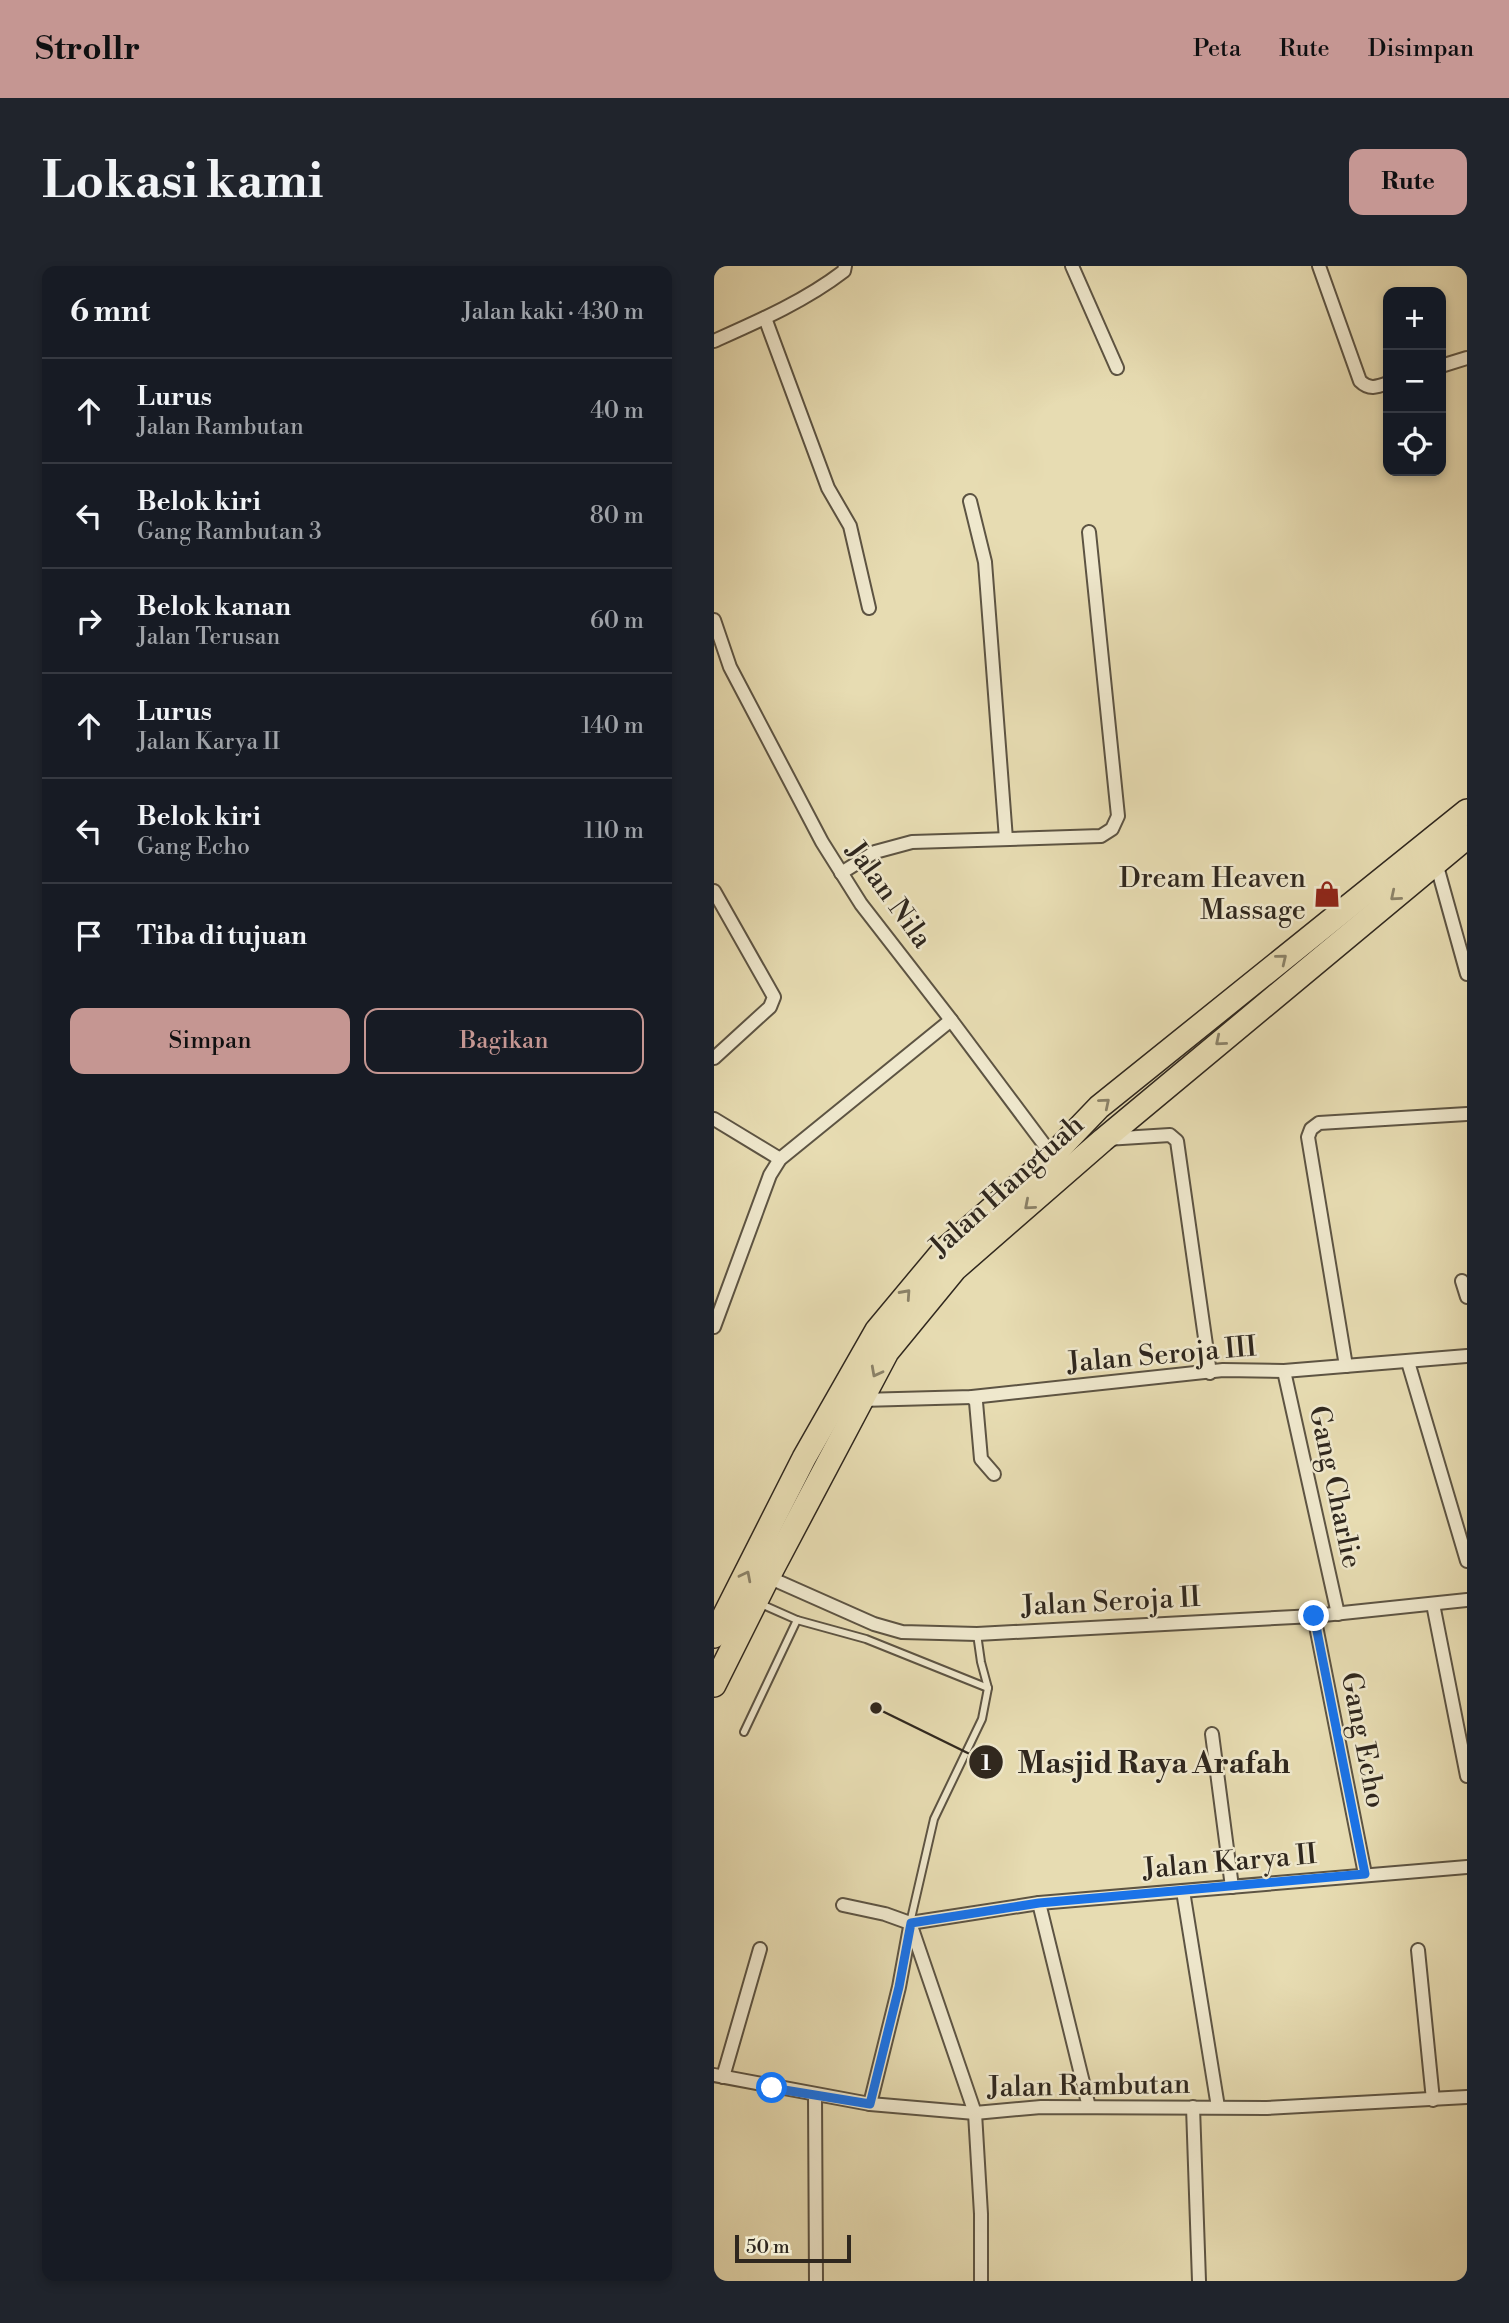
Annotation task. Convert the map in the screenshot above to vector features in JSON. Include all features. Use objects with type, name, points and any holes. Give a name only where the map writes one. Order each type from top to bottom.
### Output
[{"type":"highway","name":"Jalan Hangtuah","points":[[716,1626],[804,1458],[877,1330],[943,1251],[1059,1164],[1102,1140],[1430,853],[1467,811]]},
{"type":"highway","name":"Jalan Hangtuah","points":[[714,1685],[887,1352],[956,1269],[1059,1164],[1099,1107],[1430,853],[1467,837]]},
{"type":"highway","points":[[804,1458],[824,1471]]},
{"type":"street","points":[[714,341],[765,318],[827,284],[844,271],[845,266]]},
{"type":"street","points":[[1072,266],[1117,368]]},
{"type":"street","points":[[1319,266],[1360,381],[1366,387],[1383,384]]},
{"type":"street","points":[[765,318],[828,488],[850,526],[869,608]]},
{"type":"street","points":[[1446,364],[1467,358]]},
{"type":"street","points":[[970,500],[985,562],[1006,839]]},
{"type":"street","points":[[841,873],[875,852],[912,842],[1101,836],[1112,829],[1118,816],[1089,532]]},
{"type":"street","name":"Jalan Nila","points":[[714,620],[730,667],[841,873],[861,904],[1059,1164]]},
{"type":"street","points":[[1430,853],[1467,974]]},
{"type":"street","points":[[714,891],[774,997],[770,1007],[714,1058]]},
{"type":"street","points":[[714,1327],[770,1175],[780,1159],[951,1020]]},
{"type":"street","points":[[1346,1366],[1308,1137],[1311,1129],[1319,1123],[1346,1120],[1467,1114]]},
{"type":"street","points":[[714,1119],[780,1159]]},
{"type":"street","points":[[1102,1140],[1170,1135],[1177,1141],[1210,1373]]},
{"type":"street","points":[[1462,1281],[1467,1297]]},
{"type":"street","name":"Jalan Seroja III","points":[[861,1400],[972,1397],[1235,1370],[1284,1371],[1467,1356]]},
{"type":"street","points":[[1408,1362],[1467,1560]]},
{"type":"street","name":"Gang Charlie","points":[[1284,1371],[1338,1614]]},
{"type":"street","points":[[972,1397],[976,1402],[981,1459],[994,1474]]},
{"type":"street","name":"Jalan Seroja II","points":[[768,1577],[839,1610],[902,1632],[976,1634],[1314,1616],[1467,1600]]},
{"type":"street","points":[[1433,1604],[1467,1776]]},
{"type":"street","name":"Gang Echo","points":[[1314,1616],[1365,1874]]},
{"type":"street","points":[[1212,1734],[1233,1887]]},
{"type":"street","name":"Jalan Karya II","points":[[911,1923],[1039,1903],[1467,1867]]},
{"type":"street","points":[[1183,1891],[1218,2107]]},
{"type":"street","points":[[1039,1903],[1089,2108]]},
{"type":"street","points":[[843,1905],[911,1923]]},
{"type":"street","points":[[870,2104],[899,1987],[911,1923]]},
{"type":"street","points":[[911,1923],[975,2113],[981,2214],[981,2281]]},
{"type":"street","points":[[718,2076],[760,1949]]},
{"type":"street","points":[[1418,1950],[1433,2100]]},
{"type":"street","name":"Jalan Rambutan","points":[[718,2076],[870,2104],[975,2113],[1041,2107],[1267,2108],[1467,2097]]},
{"type":"street","points":[[815,2095],[816,2281]]},
{"type":"street","points":[[1193,2107],[1199,2281]]},
{"type":"lane","points":[[756,1602],[797,1620],[866,1639],[988,1688]]},
{"type":"lane","points":[[744,1732],[797,1620]]},
{"type":"lane","points":[[911,1923],[934,1819],[982,1719],[988,1688],[976,1634]]},
{"type":"place","name":"Dream Heaven Massage","points":[[1327,894]]},
{"type":"place","name":"Masjid Raya Arafah","points":[[876,1708]]},
{"type":"route","points":[[772,2088],[870,2104],[899,1987],[911,1923],[1039,1903],[1365,1874],[1314,1616]]}]
